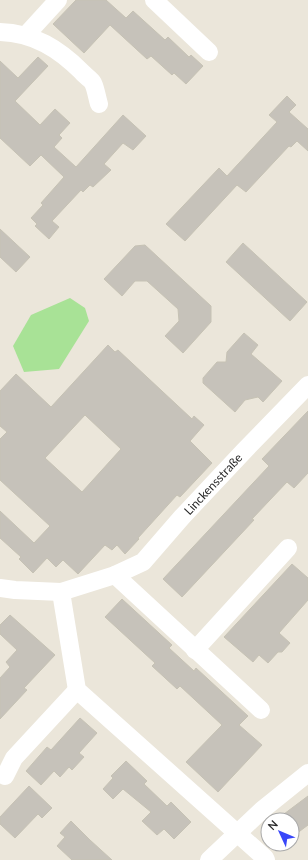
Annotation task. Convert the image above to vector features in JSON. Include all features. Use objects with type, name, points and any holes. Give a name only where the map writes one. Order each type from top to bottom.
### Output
[{"type":"street","points":[[26,35],[58,0]]},
{"type":"street","points":[[154,0],[209,52]]},
{"type":"street","points":[[0,32],[26,35],[54,49],[76,66],[93,84],[99,104]]},
{"type":"street","name":"Linckensstraße","points":[[0,588],[61,592],[115,575],[143,562],[182,517],[307,387]]},
{"type":"street","points":[[195,650],[288,548]]},
{"type":"street","points":[[115,575],[261,710]]},
{"type":"street","points":[[61,592],[77,690],[238,833],[266,860]]},
{"type":"street","points":[[5,776],[14,758],[77,690]]},
{"type":"street","points":[[209,860],[262,810],[308,773]]},
{"type":"green space","points":[[70,298],[85,308],[89,321],[59,369],[24,372],[13,346],[31,315]]},
{"type":"building","points":[[76,0],[106,0],[126,18],[133,11],[165,40],[168,37],[189,57],[191,55],[203,66],[186,84],[174,73],[172,75],[151,56],[147,59],[110,25],[84,53],[53,24]]},
{"type":"building","points":[[38,57],[48,66],[15,101],[40,125],[55,109],[70,123],[59,135],[62,138],[54,147],[76,167],[123,115],[146,136],[133,150],[123,143],[104,164],[111,170],[93,187],[90,185],[83,192],[81,190],[52,221],[59,227],[49,239],[35,226],[37,224],[31,218],[43,205],[41,203],[64,177],[41,155],[30,166],[0,138],[0,61],[18,78]]},
{"type":"building","points":[[287,96],[296,105],[289,112],[308,129],[308,151],[297,141],[291,147],[289,146],[246,192],[237,185],[185,241],[166,224],[219,168],[227,176],[277,122],[269,115]]},
{"type":"building","points":[[0,229],[30,257],[16,272],[0,257]]},
{"type":"building","points":[[243,243],[307,302],[290,321],[226,262]]},
{"type":"building","points":[[145,245],[211,306],[211,322],[183,353],[165,336],[179,321],[178,309],[147,281],[135,281],[122,296],[104,279],[135,246]]},
{"type":"building","points":[[244,333],[258,345],[251,354],[282,381],[263,402],[258,397],[245,400],[235,412],[203,383],[203,378],[217,362],[226,362],[227,352]]},
{"type":"building","points":[[108,345],[115,352],[118,350],[192,419],[194,416],[204,425],[190,441],[212,463],[180,497],[177,495],[125,554],[117,545],[112,550],[105,545],[78,574],[63,560],[56,567],[47,558],[33,573],[19,559],[21,557],[0,538],[0,511],[34,543],[50,526],[0,480],[0,439],[7,432],[0,426],[0,391],[16,374],[51,407]],"holes":[[[85,415],[121,449],[82,492],[45,458]]]},
{"type":"building","points":[[308,411],[308,473],[294,488],[287,482],[252,519],[254,520],[182,597],[163,579],[269,466],[262,459]]},
{"type":"building","points":[[292,564],[308,578],[308,600],[279,633],[290,643],[282,652],[278,652],[268,663],[259,655],[253,662],[224,637]]},
{"type":"building","points":[[122,599],[172,645],[169,648],[194,671],[196,668],[248,716],[239,725],[262,745],[218,792],[186,762],[222,725],[180,686],[177,689],[152,666],[155,663],[105,617]]},
{"type":"building","points":[[10,615],[55,655],[24,688],[27,690],[0,719],[0,678],[10,667],[6,662],[17,650],[0,634],[0,625]]},
{"type":"building","points":[[80,718],[97,733],[79,753],[84,757],[72,770],[69,767],[60,777],[54,771],[41,785],[26,771],[47,747],[51,750]]},
{"type":"building","points":[[126,761],[147,781],[144,784],[167,806],[171,802],[191,822],[174,839],[164,829],[157,835],[142,821],[151,812],[123,789],[113,799],[103,789],[113,778],[111,776]]},
{"type":"building","points":[[29,786],[52,808],[42,818],[38,814],[15,838],[0,824],[0,817]]},
{"type":"building","points":[[308,796],[308,825],[300,831],[300,812],[287,812]]},
{"type":"building","points":[[71,821],[112,860],[72,860],[57,846],[65,837],[60,833]]}]
